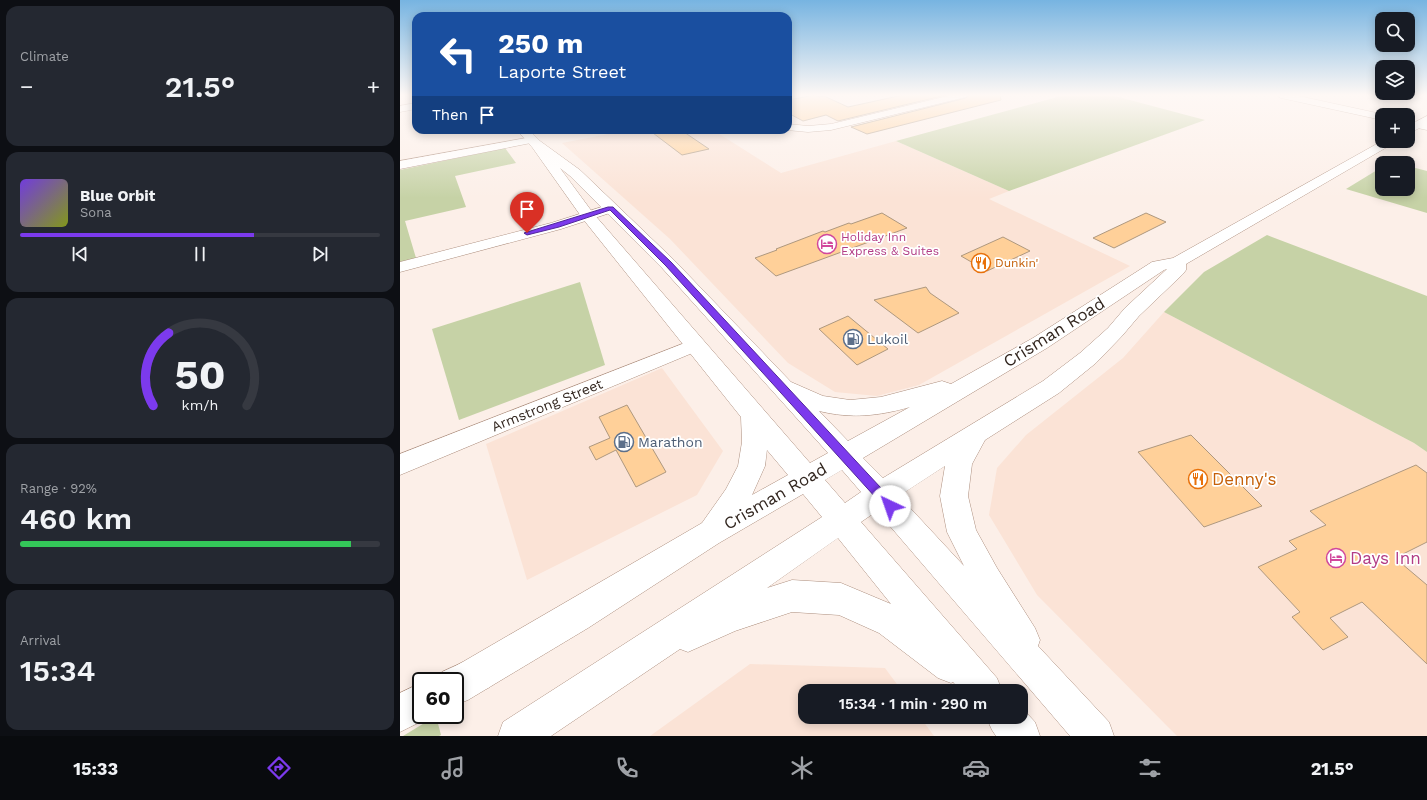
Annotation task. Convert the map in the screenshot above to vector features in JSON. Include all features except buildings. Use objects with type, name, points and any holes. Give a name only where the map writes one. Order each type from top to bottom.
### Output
[{"type":"main road","points":[[527,134],[588,216],[978,684]]},
{"type":"main road","points":[[534,142],[575,173],[668,264],[880,494],[1086,726]]},
{"type":"main road","name":"Crisman Road","points":[[464,681],[576,616],[709,534],[1040,343],[1158,266],[1178,262],[1378,148]]},
{"type":"main road","name":"Crisman Road","points":[[517,736],[631,662],[880,494],[1051,387],[1088,358],[1115,332],[1132,312],[1177,270],[1178,262]]},
{"type":"main road","points":[[779,385],[820,404],[853,409],[884,407],[976,379]]},
{"type":"main road","points":[[709,534],[735,501],[750,473],[755,444],[753,414]]},
{"type":"main road","points":[[976,434],[959,464],[954,496],[962,532],[986,578],[1026,645],[1086,726]]},
{"type":"main road","points":[[631,662],[730,616],[792,596],[841,599],[892,621],[976,684]]},
{"type":"main road","points":[[400,713],[412,707]]},
{"type":"main road","points":[[400,718],[412,711]]},
{"type":"main road","points":[[1011,724],[1021,736]]},
{"type":"street","points":[[400,165],[534,142]]},
{"type":"street","points":[[400,266],[588,216],[611,208]]},
{"type":"street","name":"Armstrong Street","points":[[400,465],[695,345]]},
{"type":"shaded area","points":[[608,134],[719,134],[781,173],[896,141],[1009,191],[989,199],[1130,266],[919,385],[877,396],[835,392],[788,363],[670,239],[562,143]]},
{"type":"shaded area","points":[[1164,312],[1414,443],[1427,452],[1427,736],[1177,736],[1037,595],[989,515],[997,468],[1026,435],[1123,358]]},
{"type":"shaded area","points":[[662,368],[723,451],[697,495],[527,580],[486,444]]},
{"type":"shaded area","points":[[750,664],[885,668],[897,684],[798,684],[798,724],[925,724],[934,736],[650,736]]},
{"type":"green space","points":[[939,129],[1179,129],[1009,191],[896,141]]},
{"type":"green space","points":[[505,148],[516,163],[455,176],[466,207],[405,221],[416,258],[400,262],[400,170]]},
{"type":"green space","points":[[1415,168],[1427,171],[1427,213],[1346,189],[1375,171],[1375,196],[1415,196]]},
{"type":"green space","points":[[1267,235],[1427,296],[1427,452],[1414,443],[1164,312],[1204,272]]},
{"type":"green space","points":[[580,282],[605,365],[459,420],[432,329]]},
{"type":"green space","points":[[423,724],[438,724],[441,735],[439,736],[403,736]]},
{"type":"place","name":"Holiday Inn Express & Suites","points":[[827,244]]},
{"type":"place","name":"Dunkin'","points":[[981,263]]},
{"type":"place","name":"Lukoil","points":[[853,339]]},
{"type":"place","name":"Marathon","points":[[624,442]]},
{"type":"place","name":"Denny's","points":[[1198,479]]},
{"type":"place","name":"Days Inn","points":[[1336,558]]},
{"type":"route","points":[[527,233],[556,226],[611,208],[668,264],[890,506]]}]
